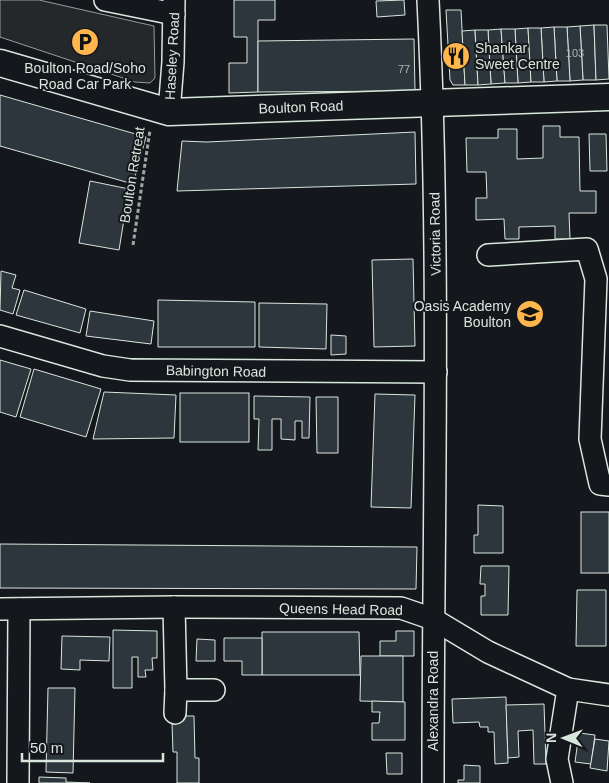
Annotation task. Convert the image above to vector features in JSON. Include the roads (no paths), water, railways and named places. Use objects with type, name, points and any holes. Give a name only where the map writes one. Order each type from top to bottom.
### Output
[{"type":"main road","name":"Boulton Road","points":[[0,63],[161,110],[609,97]]},
{"type":"street","points":[[105,0],[174,7]]},
{"type":"street","name":"Victoria Road","points":[[428,0],[433,102],[436,372],[433,619]]},
{"type":"street","name":"Haseley Road","points":[[161,110],[173,62],[174,7]]},
{"type":"street","points":[[488,255],[587,249],[596,279],[590,439],[600,484],[609,485]]},
{"type":"street","name":"Babington Road","points":[[0,336],[103,366],[130,370],[436,372]]},
{"type":"street","points":[[174,607],[175,713]]},
{"type":"street","name":"Queens Head Road","points":[[10,609],[174,607],[401,608],[433,619],[488,652],[568,689],[609,695]]},
{"type":"street","points":[[10,609],[18,783]]},
{"type":"street","name":"Alexandra Road","points":[[433,619],[433,783]]},
{"type":"street","points":[[562,783],[557,760],[568,689]]},
{"type":"street","points":[[176,690],[214,690]]},
{"type":"place","name":"Boulton Road/Soho Road Car Park","points":[[85,42]]},
{"type":"place","name":"Shankar Sweet Centre","points":[[456,56]]},
{"type":"place","name":"Oasis Academy Boulton","points":[[530,314]]}]
